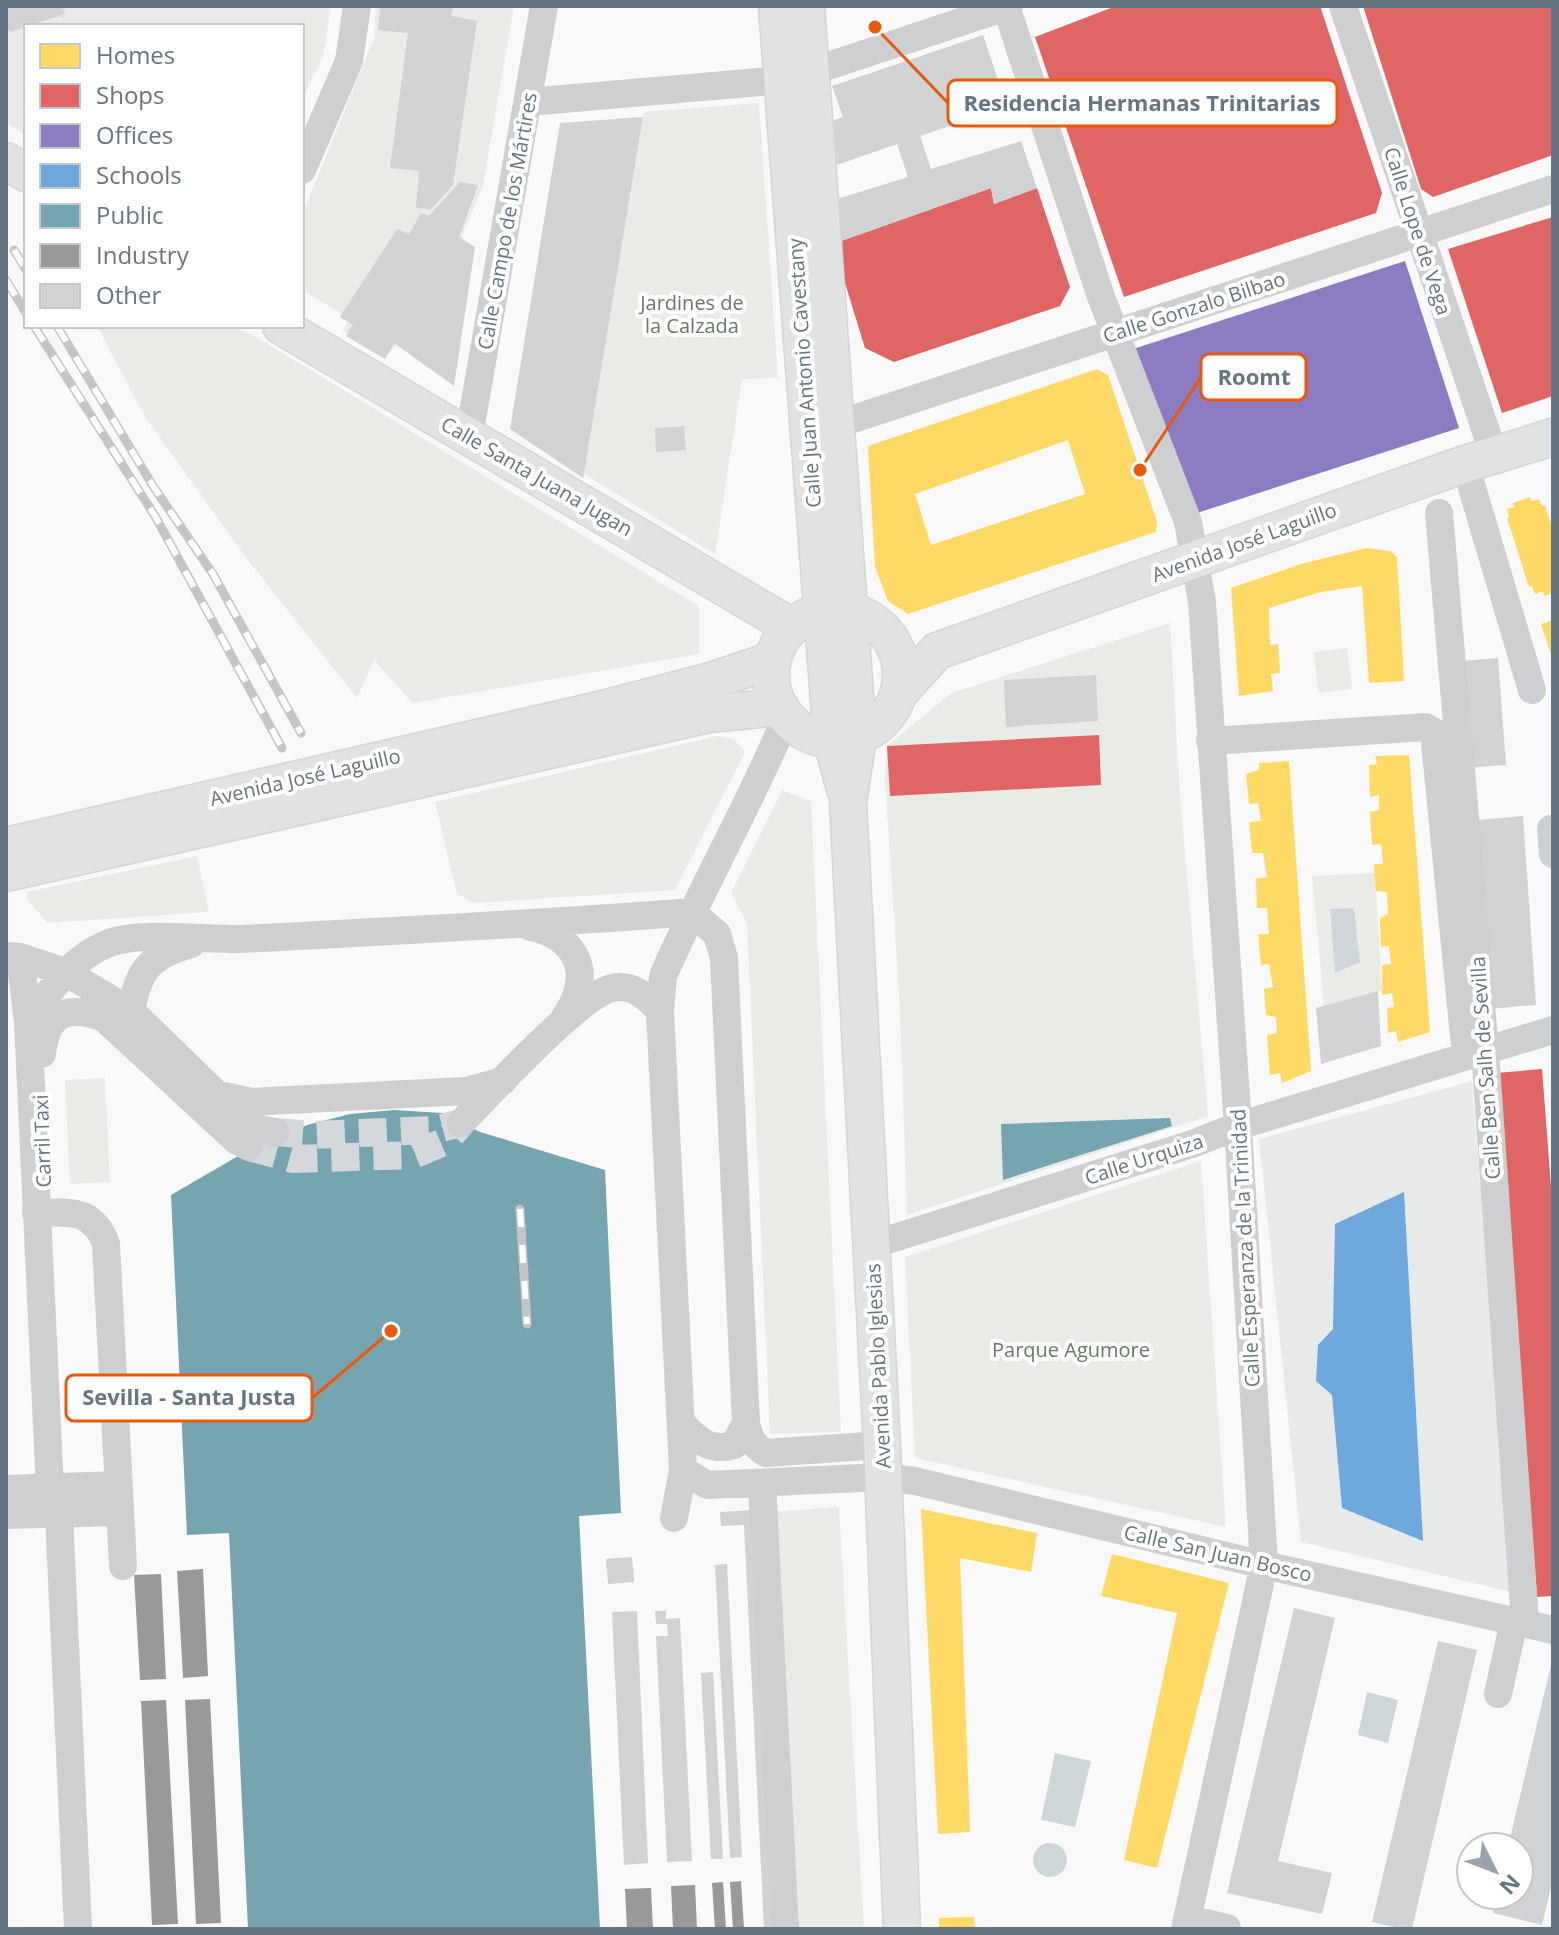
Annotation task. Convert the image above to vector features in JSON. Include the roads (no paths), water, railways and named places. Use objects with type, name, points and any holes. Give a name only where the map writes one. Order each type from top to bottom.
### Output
[{"type":"main road","name":"Calle Juan Antonio Cavestany","points":[[777,6],[796,76],[835,425],[821,617]]},
{"type":"main road","name":"Calle Juan Antonio Cavestany","points":[[806,6],[796,76],[821,617],[845,738]]},
{"type":"main road","points":[[6,161],[24,172]]},
{"type":"main road","name":"Calle Santa Juana Jugan","points":[[284,328],[469,436],[821,617],[871,620],[890,637],[937,651]]},
{"type":"main road","name":"Avenida José Laguillo","points":[[937,651],[1479,459],[1553,437]]},
{"type":"main road","points":[[821,617],[780,642],[773,660],[772,684],[783,712],[815,737],[845,738],[876,727],[891,712],[899,693],[901,664],[890,637]]},
{"type":"main road","points":[[899,693],[937,651]]},
{"type":"main road","points":[[599,724],[703,683],[773,660]]},
{"type":"main road","points":[[599,724],[709,714],[783,712]]},
{"type":"main road","name":"Avenida José Laguillo","points":[[10,858],[599,724]]},
{"type":"main road","name":"Avenida Pablo Iglesias","points":[[845,738],[883,1461],[902,1929]]},
{"type":"street","points":[[304,165],[349,61],[357,6]]},
{"type":"street","name":"Calle Campo de los Mártires","points":[[469,436],[544,6]]},
{"type":"street","points":[[528,102],[796,76],[1007,6]]},
{"type":"street","name":"Calle Esperanza de la Trinidad","points":[[1007,6],[1100,294],[1188,522],[1202,602],[1264,1565],[1186,1924]]},
{"type":"street","name":"Calle Lope de Vega","points":[[1343,6],[1418,234],[1479,459],[1532,690]]},
{"type":"street","name":"Calle Gonzalo Bilbao","points":[[835,425],[1553,189]]},
{"type":"street","name":"Calle Ben Salh de Sevilla","points":[[1439,513],[1475,1054],[1520,1622],[1498,1694]]},
{"type":"street","points":[[707,1485],[683,1518],[682,1424],[660,1011],[663,976],[691,912],[768,762],[783,712]]},
{"type":"street","points":[[1210,741],[1426,727],[1434,732],[1475,1054]]},
{"type":"street","points":[[28,1022],[65,972],[85,954],[113,942],[146,938],[207,940],[519,925],[691,912],[717,934],[724,958],[746,1423],[754,1446],[766,1453],[883,1461]]},
{"type":"street","points":[[519,925],[546,930],[567,942],[579,966],[577,996],[562,1023]]},
{"type":"street","points":[[131,1011],[136,987],[148,965],[164,952],[207,940]]},
{"type":"street","points":[[78,1929],[28,1022],[13,956],[65,972],[131,1011],[240,1117],[259,1129],[275,1132]]},
{"type":"street","points":[[461,1123],[562,1023],[601,993],[613,987],[629,988],[647,997],[660,1011]]},
{"type":"street","name":"Carril Taxi","points":[[40,1213],[39,1076],[44,1031],[53,1020],[68,1011],[85,1011],[104,1018],[237,1141],[249,1147]]},
{"type":"street","name":"Calle Urquiza","points":[[872,1245],[1192,1144],[1238,1126],[1553,1030]]},
{"type":"street","points":[[214,1093],[251,1102],[466,1091],[503,1081]]},
{"type":"street","points":[[40,1213],[70,1212],[87,1217],[100,1229],[106,1244],[123,1566]]},
{"type":"street","points":[[682,1424],[702,1444],[718,1448],[734,1445],[746,1423]]},
{"type":"street","points":[[683,1470],[707,1485],[762,1484],[883,1461]]},
{"type":"street","name":"Calle San Juan Bosco","points":[[883,1461],[915,1481],[1264,1565],[1553,1630]]},
{"type":"street","points":[[762,1484],[785,1929]]},
{"type":"street","points":[[6,1489],[56,1496],[118,1498]]},
{"type":"street","points":[[6,1515],[56,1496]]},
{"type":"street","points":[[1186,1924],[1227,1928]]},
{"type":"tunnel","points":[[249,1147],[293,1159],[413,1155],[446,1141],[461,1123]]},
{"type":"tunnel","points":[[275,1132],[312,1135],[434,1130],[457,1124]]},
{"type":"railway","points":[[14,250],[24,267]]},
{"type":"railway","points":[[6,280],[24,310]]},
{"type":"railway","points":[[35,328],[155,516],[282,748]]},
{"type":"railway","points":[[58,328],[153,486],[213,574],[301,733]]},
{"type":"railway","points":[[520,1209],[527,1324]]},
{"type":"place","name":"Residencia Hermanas Trinitarias","points":[[875,27]]},
{"type":"place","name":"Roomt","points":[[1140,470]]},
{"type":"place","name":"Sevilla - Santa Justa","points":[[391,1331]]},
{"type":"park label","name":"Jardines de la Calzada","points":[[692,314]]},
{"type":"park label","name":"Parque Agumore","points":[[1071,1349]]}]
